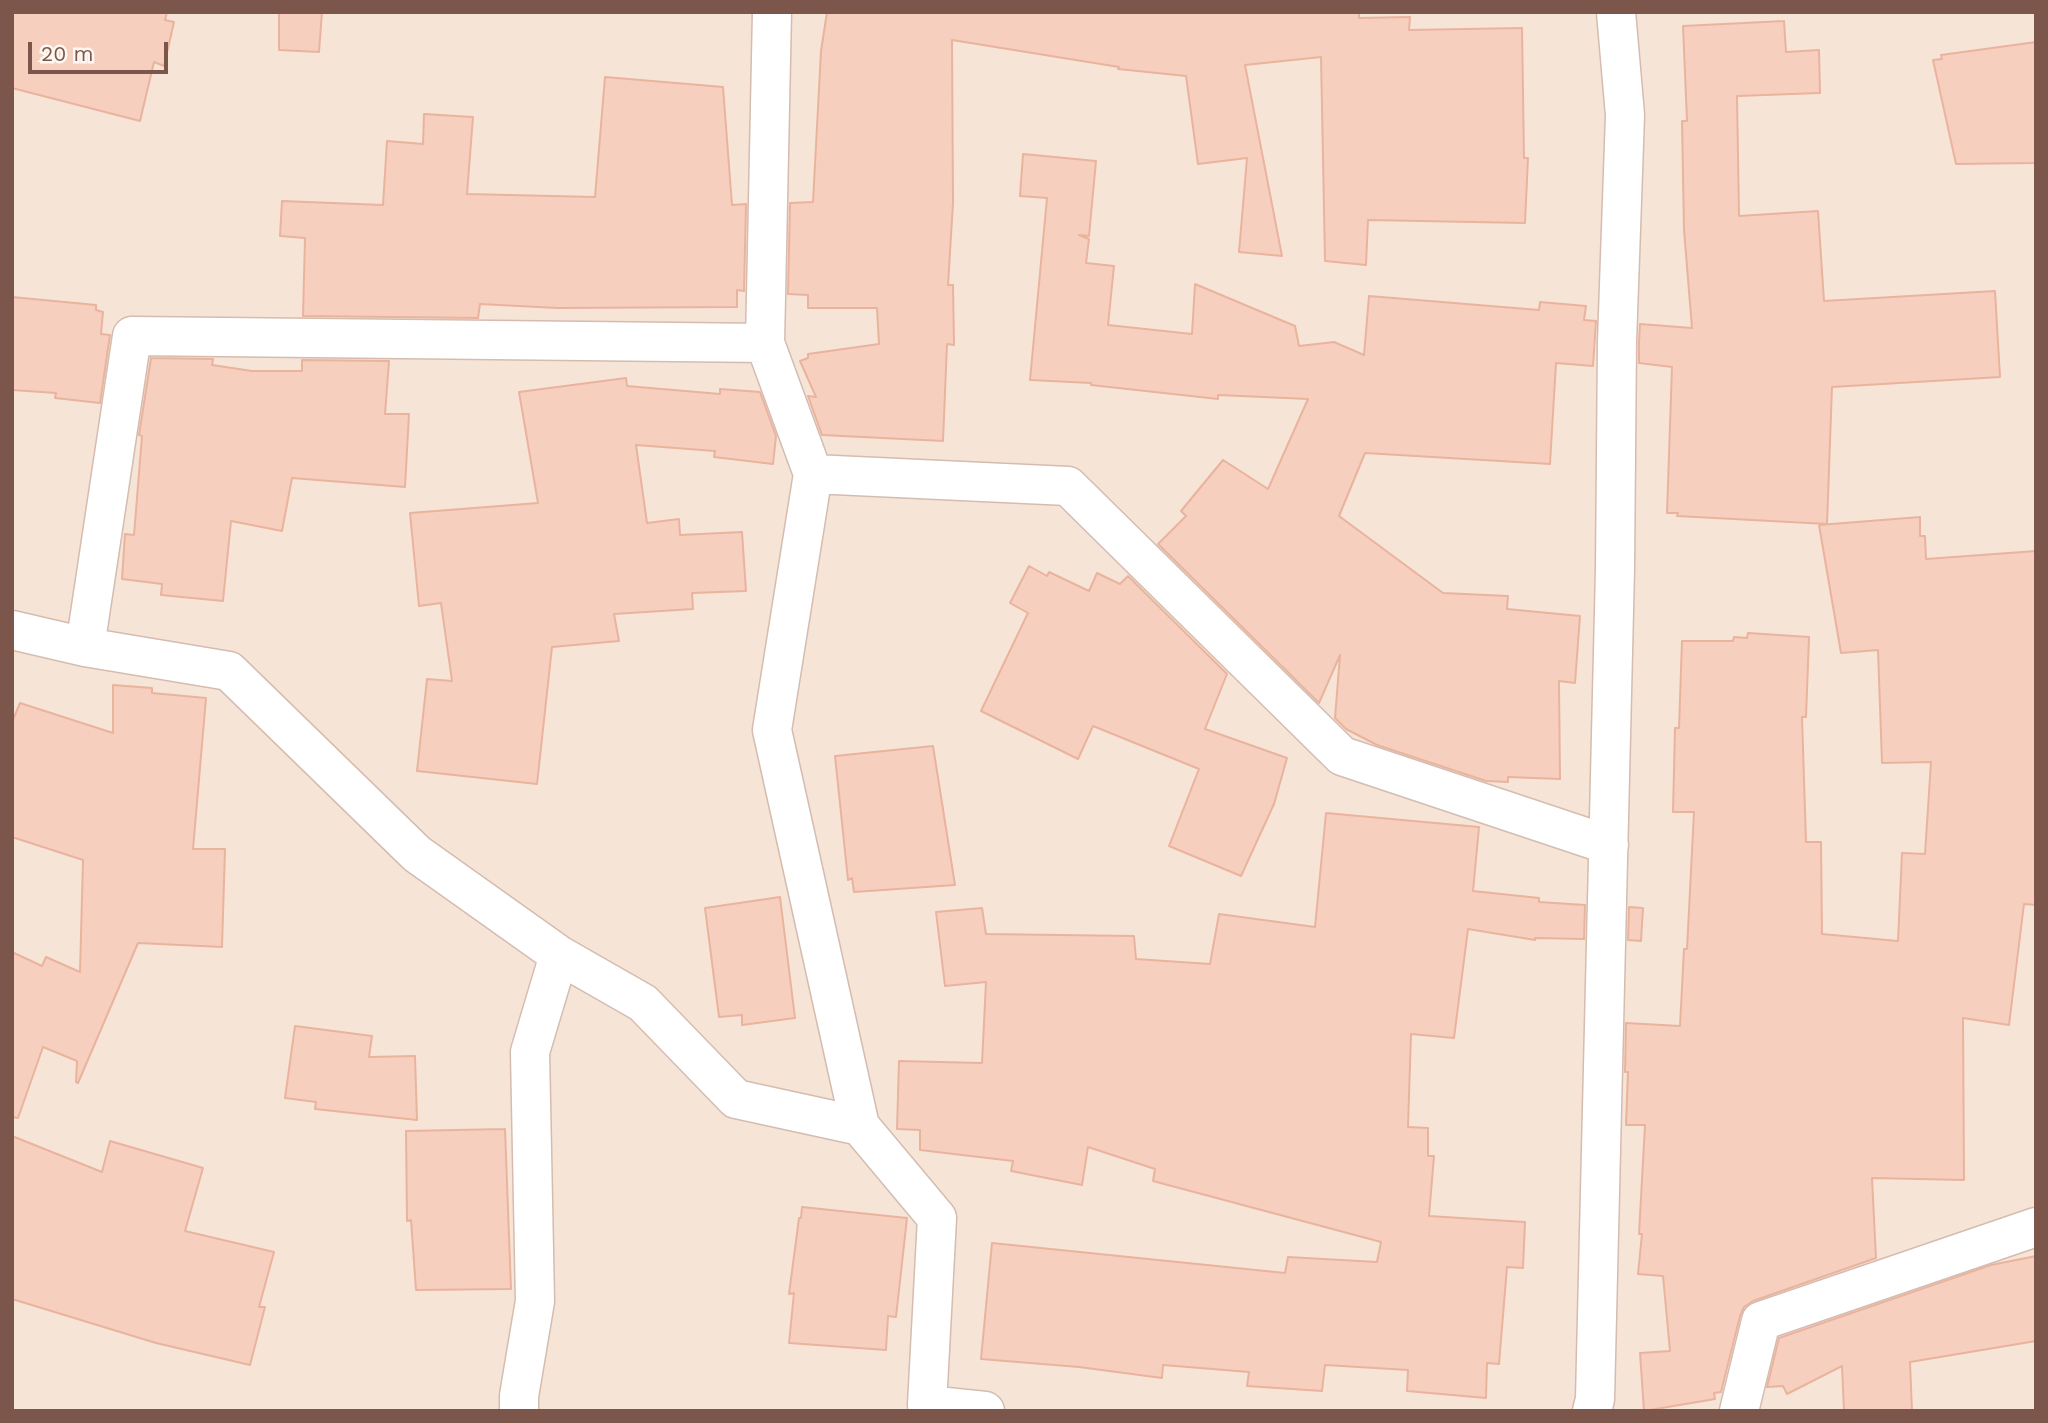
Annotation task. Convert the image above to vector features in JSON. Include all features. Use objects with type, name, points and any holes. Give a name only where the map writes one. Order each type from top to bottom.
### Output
[{"type":"street","points":[[772,12],[765,343],[813,474],[772,730],[860,1126],[937,1218],[928,1405],[985,1411]]},
{"type":"street","points":[[1592,1411],[1595,1399],[1609,845],[1617,342],[1625,115],[1616,12]]},
{"type":"street","points":[[85,648],[132,336],[765,343]]},
{"type":"street","points":[[813,474],[1068,486],[1342,756],[1609,845]]},
{"type":"street","points":[[12,630],[85,648],[229,671],[417,854],[559,956],[643,1003],[736,1099],[860,1126]]},
{"type":"street","points":[[519,1411],[519,1396],[535,1301],[530,1052],[559,956]]},
{"type":"street","points":[[1739,1411],[1761,1321],[2036,1227]]},
{"type":"shaded area","points":[[12,12],[2036,12],[2036,1411],[12,1411]]},
{"type":"building","points":[[12,12],[167,12],[165,20],[174,22],[164,66],[154,62],[140,121],[12,88]]},
{"type":"building","points":[[279,12],[322,12],[319,52],[279,50]]},
{"type":"building","points":[[827,12],[1359,12],[1359,18],[1410,17],[1409,30],[1522,28],[1524,158],[1528,158],[1525,223],[1368,220],[1366,265],[1325,261],[1321,57],[1245,65],[1282,256],[1239,252],[1247,158],[1198,164],[1186,76],[1118,69],[1119,67],[952,40],[953,203],[948,285],[953,285],[954,345],[947,344],[943,441],[822,435],[808,396],[816,397],[800,361],[808,358],[808,354],[879,344],[877,308],[808,308],[808,295],[788,294],[790,203],[813,202],[821,51]]},
{"type":"building","points":[[1784,21],[1786,52],[1819,50],[1820,93],[1737,96],[1739,216],[1818,211],[1824,301],[1995,291],[2000,377],[1832,387],[1827,524],[1677,516],[1678,513],[1667,513],[1672,367],[1639,363],[1639,342],[1640,324],[1692,328],[1684,230],[1682,121],[1687,121],[1683,26]]},
{"type":"building","points":[[2036,42],[2036,163],[1956,164],[1933,60],[1942,59],[1941,55]]},
{"type":"building","points":[[605,77],[723,87],[732,205],[746,204],[744,291],[737,290],[737,307],[557,308],[480,304],[478,318],[303,316],[305,238],[280,236],[282,201],[383,205],[387,141],[423,144],[424,114],[473,117],[467,194],[595,197]]},
{"type":"building","points":[[1023,154],[1096,161],[1089,236],[1079,235],[1089,239],[1086,263],[1114,266],[1108,325],[1192,334],[1195,284],[1295,326],[1299,346],[1334,342],[1364,355],[1369,296],[1539,310],[1540,302],[1586,306],[1584,320],[1596,321],[1593,366],[1556,363],[1550,464],[1365,453],[1339,516],[1443,593],[1508,596],[1507,609],[1580,616],[1575,683],[1559,681],[1560,779],[1508,777],[1508,782],[1486,781],[1377,745],[1346,729],[1335,718],[1340,655],[1319,703],[1158,544],[1186,516],[1181,511],[1223,460],[1268,489],[1308,399],[1218,395],[1218,399],[1091,383],[1030,380],[1047,198],[1020,196]]},
{"type":"building","points":[[12,297],[96,305],[96,310],[103,312],[101,334],[110,335],[100,403],[55,398],[56,393],[12,390]]},
{"type":"building","points":[[151,358],[213,359],[212,365],[252,371],[302,371],[302,360],[389,361],[385,414],[409,414],[405,487],[292,478],[282,531],[231,521],[223,601],[161,595],[162,584],[122,579],[125,534],[134,535],[142,436],[139,435]]},
{"type":"building","points":[[626,378],[627,386],[720,394],[720,389],[760,392],[776,436],[773,464],[714,457],[715,451],[636,445],[647,523],[679,519],[680,535],[742,532],[746,591],[692,593],[693,609],[614,614],[619,641],[552,647],[537,784],[417,771],[427,679],[452,681],[441,603],[419,606],[410,513],[538,503],[519,392]]},
{"type":"building","points":[[1920,517],[1920,536],[1925,536],[1926,559],[2036,551],[2036,905],[2024,904],[2009,1025],[1963,1018],[1964,1180],[1872,1178],[1876,1258],[1753,1301],[1744,1307],[1740,1316],[1721,1392],[1714,1393],[1715,1399],[1644,1411],[1640,1353],[1670,1351],[1663,1276],[1638,1274],[1642,1234],[1639,1234],[1645,1125],[1626,1125],[1626,1023],[1680,1026],[1694,812],[1673,812],[1675,728],[1679,728],[1682,641],[1733,641],[1734,637],[1747,638],[1748,633],[1809,637],[1806,717],[1802,717],[1806,842],[1821,842],[1822,934],[1898,941],[1902,853],[1925,854],[1931,762],[1882,763],[1878,650],[1841,653],[1819,525]]},
{"type":"building","points":[[1029,566],[1047,576],[1049,572],[1089,591],[1097,573],[1120,584],[1128,576],[1227,674],[1205,729],[1287,758],[1274,804],[1241,876],[1169,846],[1199,769],[1093,726],[1078,759],[981,711],[1028,613],[1010,603]]},
{"type":"building","points":[[113,685],[152,688],[152,693],[206,698],[193,849],[225,849],[222,947],[138,943],[78,1083],[77,1061],[43,1047],[18,1118],[12,1117],[12,952],[42,966],[46,957],[80,972],[83,860],[12,837],[12,722],[20,703],[113,733]]},
{"type":"building","points":[[933,746],[955,885],[854,892],[852,878],[848,880],[835,756]]},
{"type":"building","points":[[1326,813],[1479,827],[1473,891],[1539,898],[1539,902],[1585,905],[1584,939],[1535,940],[1468,929],[1454,1038],[1411,1034],[1408,1127],[1428,1128],[1428,1156],[1434,1156],[1429,1216],[1525,1222],[1523,1268],[1507,1267],[1499,1364],[1487,1363],[1486,1398],[1407,1391],[1408,1370],[1325,1365],[1322,1391],[1247,1386],[1249,1372],[1163,1365],[1162,1378],[1079,1367],[981,1359],[992,1243],[1285,1273],[1288,1257],[1377,1262],[1381,1242],[1153,1181],[1155,1169],[1088,1147],[1082,1185],[1011,1171],[1013,1161],[920,1150],[920,1130],[897,1129],[899,1061],[982,1063],[986,982],[945,986],[936,912],[982,908],[986,934],[1134,936],[1136,959],[1210,964],[1219,914],[1315,927]]},
{"type":"building","points":[[780,897],[795,1018],[742,1025],[742,1015],[719,1017],[705,908]]},
{"type":"building","points":[[1629,907],[1643,908],[1641,941],[1628,940]]},
{"type":"building","points":[[295,1026],[372,1036],[369,1057],[415,1056],[417,1120],[315,1109],[316,1102],[285,1098]]},
{"type":"building","points":[[505,1129],[511,1289],[416,1290],[411,1220],[407,1221],[406,1131]]},
{"type":"building","points":[[12,1136],[102,1172],[110,1141],[203,1168],[185,1231],[274,1252],[259,1307],[265,1307],[250,1365],[156,1343],[12,1299]]},
{"type":"building","points":[[802,1207],[907,1218],[896,1317],[888,1316],[886,1350],[789,1343],[794,1293],[789,1294]]},
{"type":"building","points":[[2036,1256],[2036,1341],[1910,1362],[1912,1411],[1844,1411],[1842,1366],[1787,1394],[1783,1386],[1767,1387],[1779,1338],[1991,1265]]}]
